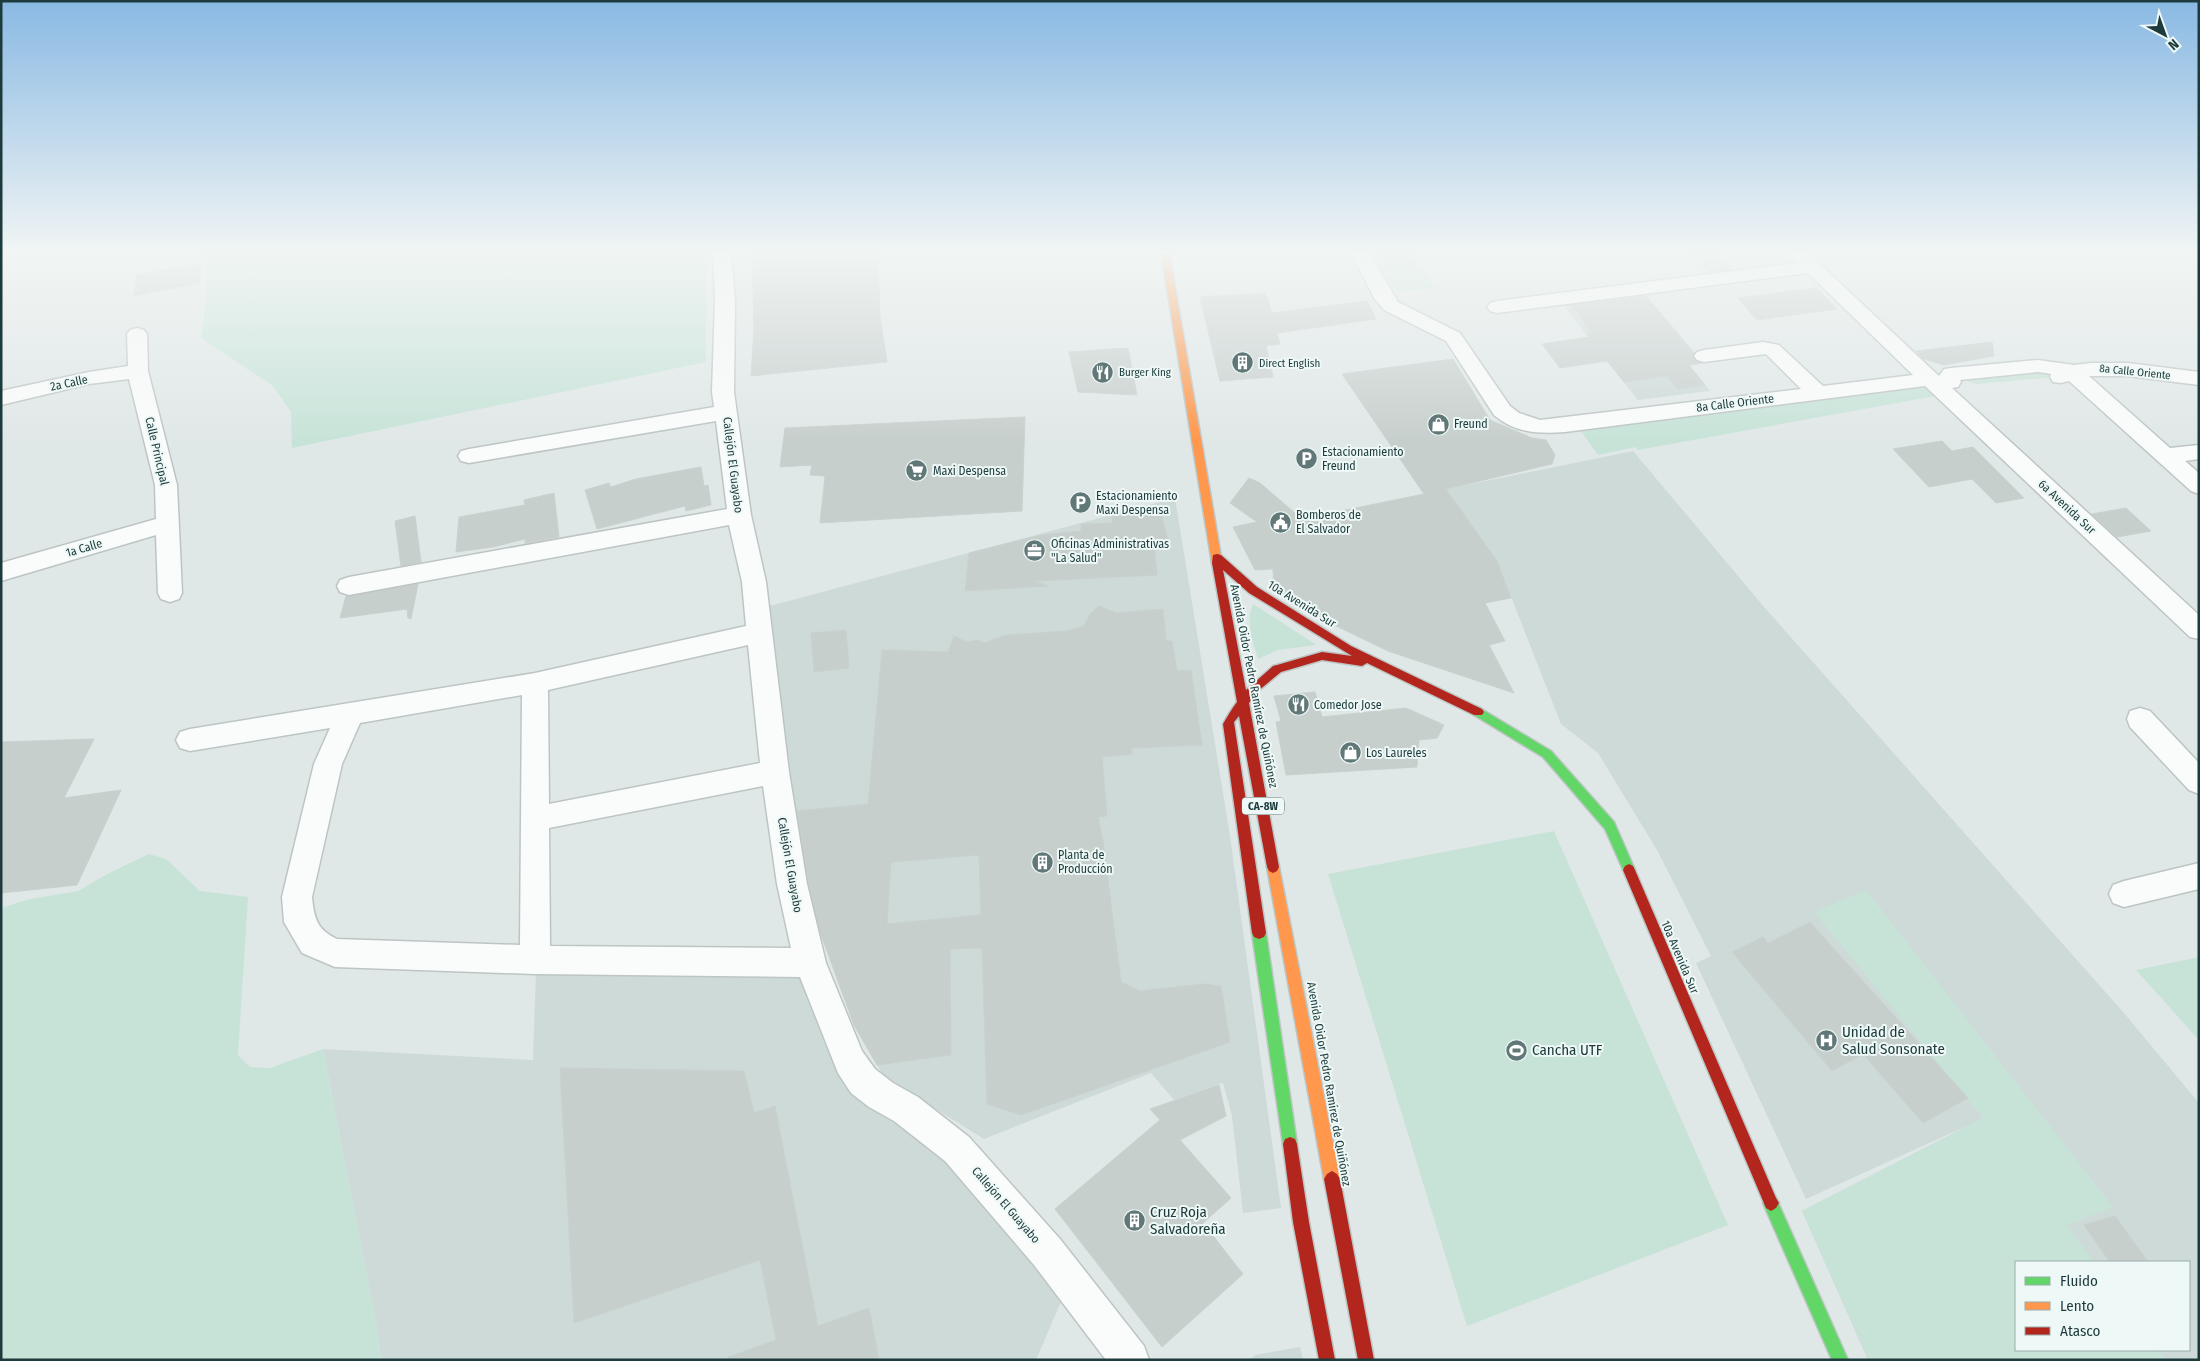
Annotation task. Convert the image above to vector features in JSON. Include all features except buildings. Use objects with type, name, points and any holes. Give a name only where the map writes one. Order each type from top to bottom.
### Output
[{"type":"main road","name":"Avenida Oidor Pedro Ramírez de Quiñónez","points":[[1176,316],[1243,702],[1366,1360]]},
{"type":"main road","points":[[1194,497],[1202,549]]},
{"type":"main road","name":"10a Avenida Sur","points":[[1217,558],[1253,590],[1347,649],[1466,705],[1547,754],[1610,826],[1733,1117],[1840,1360]]},
{"type":"main road","name":"10a Avenida Sur","points":[[1229,721],[1254,688],[1277,669],[1295,662],[1322,656],[1380,664]]},
{"type":"main road","name":"CA-8W","points":[[1226,701],[1301,1222],[1327,1360]]},
{"type":"street","name":"Callejón El Guayabo","points":[[725,316],[723,392],[739,514],[754,582],[775,772],[792,884],[810,963],[850,1062],[863,1081],[881,1095],[906,1109],[957,1149],[1047,1252],[1130,1360]]},
{"type":"street","points":[[1410,316],[1453,337],[1484,380],[1502,410],[1525,424],[1540,427]]},
{"type":"street","name":"6a Avenida Sur","points":[[1867,316],[1939,381],[2197,625]]},
{"type":"street","name":"Calle Principal","points":[[137,334],[138,371],[166,485],[170,593]]},
{"type":"street","points":[[1704,356],[1772,349],[1818,392]]},
{"type":"street","name":"8a Calle Oriente","points":[[1540,427],[1818,392],[1939,381],[1965,389],[2050,382],[2071,371],[2096,367],[2199,379]]},
{"type":"street","name":"2a Calle","points":[[1,398],[88,378],[138,371]]},
{"type":"street","points":[[2071,371],[2199,486]]},
{"type":"street","points":[[469,456],[727,412]]},
{"type":"street","points":[[2166,456],[2199,452]]},
{"type":"street","points":[[349,586],[739,514]]},
{"type":"street","name":"1a Calle","points":[[1,572],[167,524]]},
{"type":"street","points":[[190,740],[535,683],[760,634]]},
{"type":"street","points":[[535,683],[535,960]]},
{"type":"street","points":[[350,714],[328,764],[297,897],[299,922],[313,943],[334,953],[535,960],[810,963]]},
{"type":"street","points":[[2140,719],[2196,775]]},
{"type":"street","points":[[535,819],[775,772]]},
{"type":"street","points":[[2124,894],[2199,876]]},
{"type":"shaded area","points":[[1571,316],[1663,316],[1703,363],[1689,366],[1710,391],[1638,400]]},
{"type":"shaded area","points":[[1633,451],[1765,608],[2124,1013],[2199,1103],[2199,1360],[1868,1360],[1802,1211],[1969,1125],[1806,1199],[1696,963],[1711,956],[1657,850],[1598,753],[1561,724],[1497,561],[1446,489]]},
{"type":"shaded area","points":[[1175,498],[1230,836],[1281,1208],[1243,1213],[1232,1116],[1223,1083],[1174,1100],[1151,1073],[984,1139],[884,1077],[854,1025],[812,907],[788,763],[766,607]]},
{"type":"shaded area","points":[[536,970],[799,975],[841,1072],[856,1097],[912,1133],[966,1179],[1063,1297],[1036,1360],[381,1360],[377,1328],[323,1049],[533,1060]]},
{"type":"shaded area","points":[[1300,1347],[1303,1360],[1249,1360],[1255,1355]]},
{"type":"green space","points":[[204,316],[706,316],[706,362],[292,448],[291,412],[273,386],[201,338]]},
{"type":"green space","points":[[2043,370],[2052,375],[2047,378],[1976,384],[1962,379]]},
{"type":"green space","points":[[1928,380],[1941,395],[1638,450],[1636,447],[1598,455],[1581,431],[1750,404]]},
{"type":"green space","points":[[1253,604],[1317,645],[1278,650],[1258,659],[1250,625]]},
{"type":"green space","name":"Cancha UTF","points":[[1554,831],[1728,1225],[1467,1326],[1328,874]]},
{"type":"green space","points":[[149,854],[166,859],[200,891],[248,897],[238,1055],[250,1067],[270,1068],[323,1049],[377,1328],[381,1360],[1,1360],[1,910],[4,907],[30,899],[78,891],[109,873]]},
{"type":"green space","points":[[1866,890],[2113,1207],[2067,1225],[2093,1261],[2015,1261],[2015,1351],[2159,1351],[2166,1360],[1869,1360],[1802,1211],[1983,1118],[1814,912]]},
{"type":"green space","points":[[2199,957],[2199,1040],[2136,970]]},
{"type":"traffic: fast","points":[[1478,712],[1547,754],[1610,826],[1629,870]]},
{"type":"traffic: fast","points":[[1259,933],[1290,1144]]},
{"type":"traffic: fast","points":[[1771,1203],[1840,1360]]},
{"type":"traffic: slow","points":[[1176,316],[1217,563]]},
{"type":"traffic: slow","points":[[1273,867],[1332,1179]]},
{"type":"traffic: jam","points":[[1217,558],[1253,590],[1347,649],[1478,712]]},
{"type":"traffic: jam","points":[[1217,563],[1273,867]]},
{"type":"traffic: jam","points":[[1231,718],[1254,688],[1277,669],[1322,656],[1362,662]]},
{"type":"traffic: jam","points":[[1229,724],[1259,933]]},
{"type":"traffic: jam","points":[[1629,870],[1771,1203]]},
{"type":"traffic: jam","points":[[1290,1144],[1301,1222],[1327,1360]]},
{"type":"traffic: jam","points":[[1332,1179],[1366,1360]]},
{"type":"place","name":"Direct English","points":[[1243,363]]},
{"type":"place","name":"Burger King","points":[[1103,372]]},
{"type":"place","name":"Freund","points":[[1438,424]]},
{"type":"place","name":"Estacionamiento Freund","points":[[1306,459]]},
{"type":"place","name":"Maxi Despensa","points":[[917,471]]},
{"type":"place","name":"Estacionamiento Maxi Despensa","points":[[1080,503]]},
{"type":"place","name":"Bomberos de El Salvador","points":[[1280,522]]},
{"type":"place","name":"Oficinas Administrativas \"La Salud\"","points":[[1035,551]]},
{"type":"place","name":"Comedor Jose","points":[[1298,705]]},
{"type":"place","name":"Los Laureles","points":[[1350,753]]},
{"type":"place","name":"Planta de Producción","points":[[1042,862]]},
{"type":"place","name":"Unidad de Salud Sonsonate","points":[[1826,1041]]},
{"type":"place","name":"Cancha UTF","points":[[1516,1050]]},
{"type":"place","name":"Cruz Roja Salvadoreña","points":[[1134,1221]]}]
